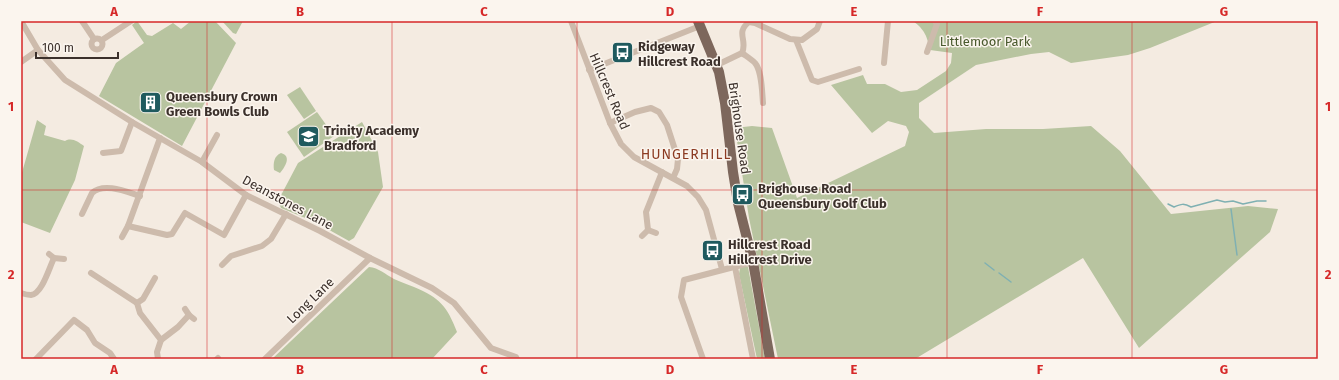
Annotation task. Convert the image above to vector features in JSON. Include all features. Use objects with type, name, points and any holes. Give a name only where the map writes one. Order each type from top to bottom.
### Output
[{"type":"main road","name":"Brighouse Road","points":[[699,23],[720,72],[738,203],[753,262],[770,359]]},
{"type":"street","name":"Deanstones Lane","points":[[21,21],[38,50],[65,80],[132,122],[202,162],[246,194],[432,288],[454,303],[491,348],[516,357],[517,359]]},
{"type":"street","points":[[82,21],[94,39]]},
{"type":"street","points":[[94,39],[99,38],[102,40],[131,21]]},
{"type":"street","name":"Hillcrest Road","points":[[571,21],[610,123],[621,144],[634,157],[687,186],[698,197],[706,210],[722,269]]},
{"type":"street","points":[[717,65],[742,53],[744,48],[742,32],[743,27],[749,22],[755,23],[790,39],[802,40],[817,29],[820,21]]},
{"type":"street","points":[[884,63],[888,21]]},
{"type":"street","points":[[926,52],[938,24],[935,21]]},
{"type":"street","points":[[589,70],[699,23]]},
{"type":"street","points":[[94,39],[92,46],[98,49],[102,46],[102,40]]},
{"type":"street","points":[[796,40],[812,80],[814,81],[818,82],[859,69]]},
{"type":"street","points":[[21,62],[38,50]]},
{"type":"street","points":[[742,53],[757,66],[763,103]]},
{"type":"street","points":[[610,123],[635,112],[651,108],[659,112],[667,125],[678,159],[674,178]]},
{"type":"street","points":[[103,153],[121,151],[132,122]]},
{"type":"street","points":[[202,162],[217,135]]},
{"type":"street","points":[[122,237],[140,196],[160,138]]},
{"type":"street","points":[[648,230],[646,212],[662,172]]},
{"type":"street","points":[[82,214],[92,193],[95,190],[115,188],[140,196]]},
{"type":"street","points":[[128,226],[166,235],[172,234],[185,214],[224,235],[246,194]]},
{"type":"street","points":[[222,265],[231,256],[262,246],[272,240],[286,214]]},
{"type":"street","points":[[648,230],[656,233]]},
{"type":"street","points":[[642,236],[648,230]]},
{"type":"street","points":[[21,293],[30,295],[38,292],[44,282],[51,256],[64,259]]},
{"type":"street","name":"Long Lane","points":[[265,359],[370,258]]},
{"type":"street","points":[[703,359],[681,297],[684,280],[753,262]]},
{"type":"street","points":[[735,267],[753,359]]},
{"type":"street","points":[[90,273],[137,302],[140,313],[161,340]]},
{"type":"street","points":[[137,302],[143,299],[155,278]]},
{"type":"street","points":[[158,359],[157,352],[161,340],[191,317],[185,309]]},
{"type":"street","points":[[36,359],[74,320],[87,330],[95,343],[110,353],[114,359]]},
{"type":"green space","points":[[137,21],[147,35],[152,36],[173,23],[181,29],[191,21],[215,21],[236,43],[182,146],[99,96],[116,63],[144,43],[132,25]]},
{"type":"green space","points":[[222,21],[243,21],[236,34],[233,33]]},
{"type":"green space","name":"Littlemoor Park","points":[[913,21],[1217,21],[1150,48],[1128,55],[1071,63],[1049,52],[976,65],[919,103],[919,118],[934,133],[986,129],[1043,129],[1091,126],[1120,151],[1171,214],[1248,206],[1278,209],[1270,232],[1139,348],[1083,258],[915,359],[778,359],[749,218],[735,128],[752,126],[772,128],[797,198],[905,146],[909,132],[906,126],[888,121],[872,133],[831,85],[863,75],[867,84],[885,84],[901,92],[917,90],[946,71],[951,63],[952,53],[930,50],[925,34]]},
{"type":"green space","points":[[300,87],[316,111],[304,119],[287,95]]},
{"type":"green space","points":[[317,112],[334,136],[304,157],[287,132]]},
{"type":"green space","points":[[37,120],[46,126],[44,135],[65,141],[73,140],[84,146],[75,180],[50,233],[21,222],[21,176]]},
{"type":"green space","points":[[362,122],[378,152],[383,187],[354,238],[349,241],[315,222],[281,208],[278,201],[298,163]]},
{"type":"green space","points":[[281,153],[284,154],[287,159],[280,173],[274,170],[274,160]]},
{"type":"green space","points":[[745,266],[748,267],[765,359],[757,359],[739,274],[740,268]]},
{"type":"green space","points":[[369,267],[379,270],[394,279],[423,291],[436,299],[446,309],[457,332],[432,359],[272,359]]},
{"type":"waterway","points":[[1168,204],[1174,207],[1182,204],[1191,207],[1217,200],[1225,202],[1233,201],[1243,204],[1266,201]]},
{"type":"waterway","points":[[1231,209],[1237,255]]},
{"type":"waterway","points":[[985,263],[994,270]]},
{"type":"waterway","points":[[999,273],[1011,282]]},
{"type":"place","name":"Ridgeway Hillcrest Road","points":[[623,53]]},
{"type":"place","name":"Queensbury Crown Green Bowls Club","points":[[151,103]]},
{"type":"place","name":"Trinity Academy Bradford","points":[[309,137]]},
{"type":"place","name":"Brighouse Road Queensbury Golf Club","points":[[742,195]]},
{"type":"place","name":"Hillcrest Road Hillcrest Drive","points":[[712,251]]},
{"type":"district","name":"HUNGERHILL","points":[[686,154]]}]
